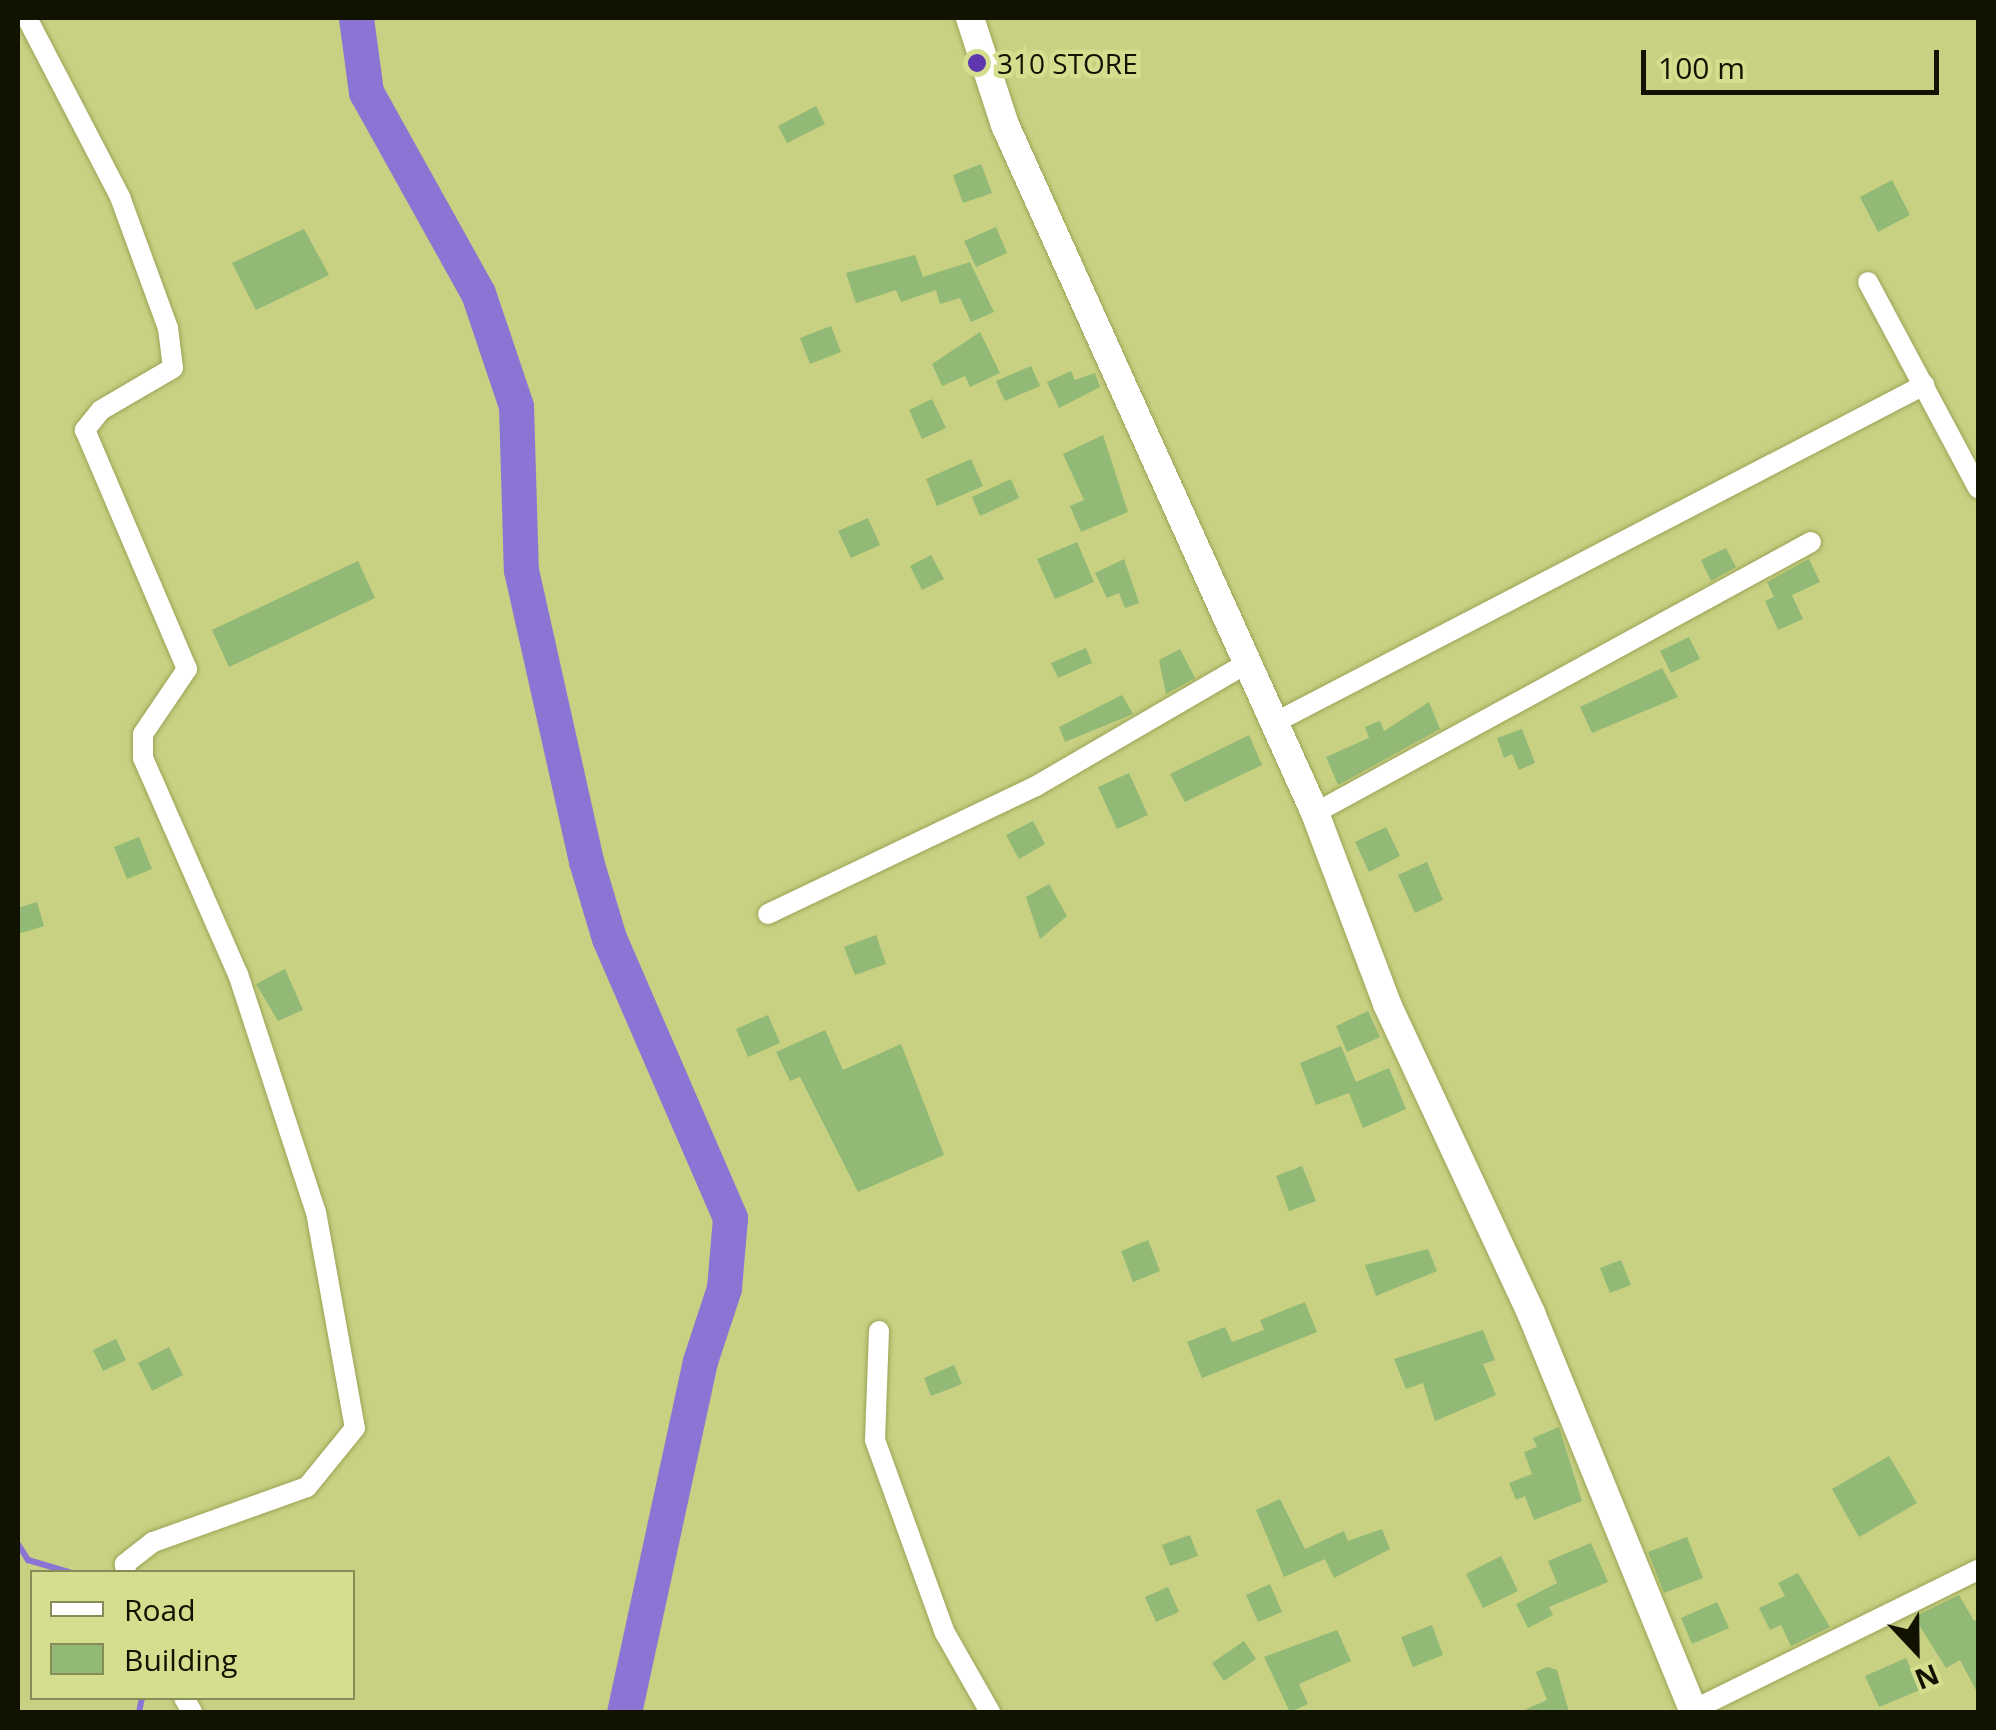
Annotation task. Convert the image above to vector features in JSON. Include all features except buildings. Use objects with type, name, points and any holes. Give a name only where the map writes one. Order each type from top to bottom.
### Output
[{"type":"street","points":[[27,18],[120,197],[168,328],[174,368],[101,410],[85,430],[187,669],[143,734],[144,758],[238,974],[316,1212],[355,1428],[307,1487],[153,1542],[125,1564],[126,1570]]},
{"type":"street","points":[[970,18],[1004,125],[1315,813],[1388,1004],[1530,1313],[1693,1711],[1978,1570]]},
{"type":"street","points":[[1868,282],[1978,488]]},
{"type":"street","points":[[1274,723],[1924,386]]},
{"type":"street","points":[[1315,813],[1811,542]]},
{"type":"street","points":[[768,914],[1036,786],[1247,664]]},
{"type":"street","points":[[879,1331],[875,1440],[946,1633],[990,1712]]},
{"type":"waterway","points":[[356,18],[366,92],[478,293],[516,406],[521,570],[586,861],[609,938],[730,1218],[724,1288],[700,1361],[624,1712]]},
{"type":"waterway","points":[[18,1544],[28,1560],[62,1570]]},
{"type":"waterway","points":[[139,1712],[142,1700]]},
{"type":"place","name":"310 STORE","points":[[977,63]]}]
